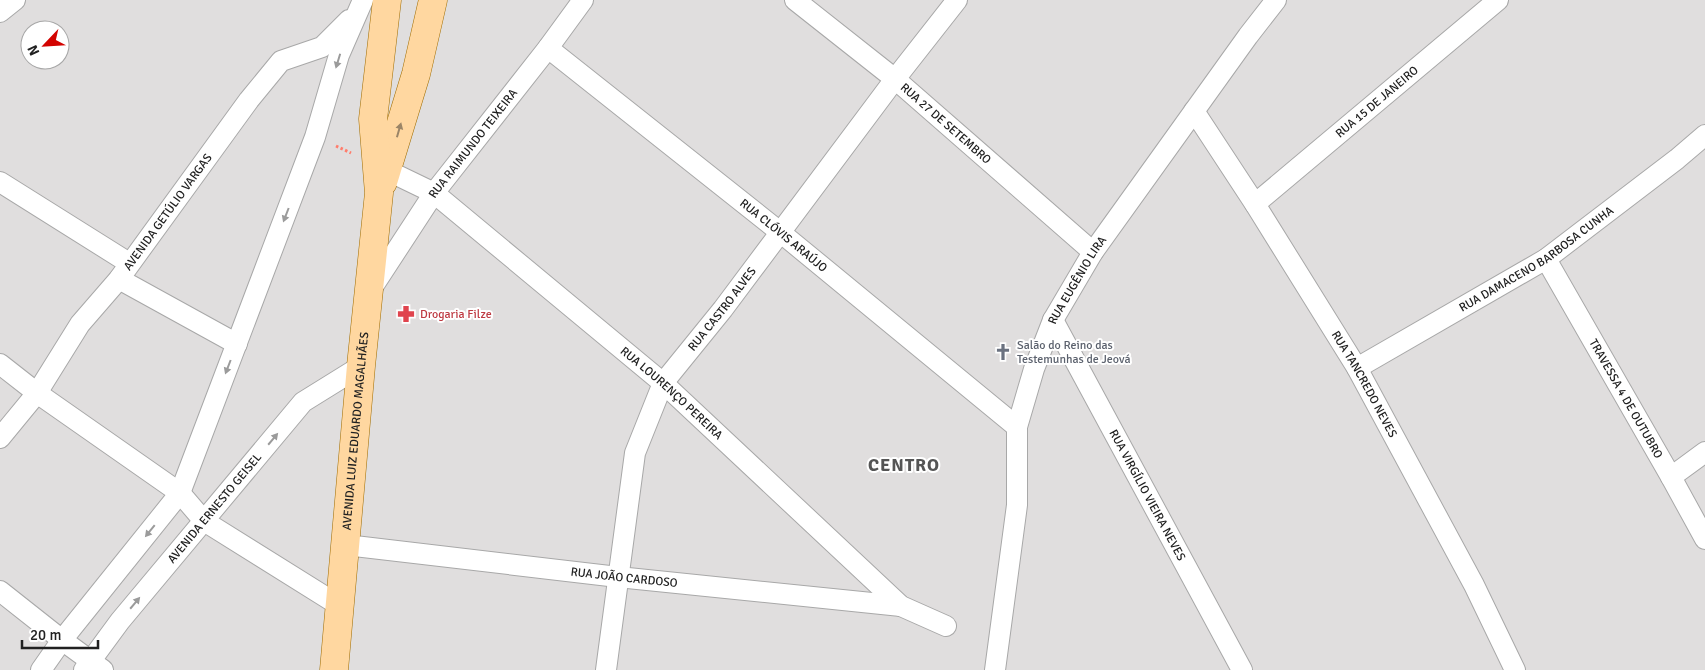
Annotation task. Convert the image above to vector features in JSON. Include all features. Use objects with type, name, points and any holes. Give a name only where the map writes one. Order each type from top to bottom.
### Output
[{"type":"main road","name":"AVENIDA LUIZ EDUARDO MAGALHÃES","points":[[381,176],[373,119],[387,0]]},
{"type":"main road","name":"AVENIDA LUIZ EDUARDO MAGALHÃES","points":[[334,670],[361,366],[381,176],[416,74],[434,0]]},
{"type":"street","points":[[0,12],[15,0]]},
{"type":"street","name":"RUA RAIMUNDO TEIXEIRA","points":[[369,291],[434,193],[548,48],[583,0]]},
{"type":"street","name":"RUA 27 DE SETEMBRO","points":[[795,0],[895,79],[1093,252]]},
{"type":"street","name":"RUA CASTRO ALVES","points":[[606,670],[635,453],[662,383],[723,309],[895,79],[957,0]]},
{"type":"street","name":"RUA EUGÊNIO LIRA","points":[[995,670],[1017,505],[1017,427],[1034,369],[1053,320],[1093,252],[1248,36],[1276,0]]},
{"type":"street","name":"RUA 15 DE JANEIRO","points":[[1255,204],[1498,0]]},
{"type":"street","points":[[41,670],[62,640],[180,493],[315,137],[339,55],[360,6]]},
{"type":"street","name":"AVENIDA GETÚLIO VARGAS","points":[[0,438],[37,393],[80,324],[124,271],[249,100],[281,61],[322,47],[360,6]]},
{"type":"street","name":"RUA CLÓVIS ARAÚJO","points":[[548,48],[780,232],[1017,427]]},
{"type":"street","name":"RUA TANCREDO NEVES","points":[[1194,111],[1255,204],[1357,368],[1474,585],[1515,670]]},
{"type":"street","name":"RUA DAMACENO BARBOSA CUNHA","points":[[1357,368],[1546,259],[1662,171],[1705,135]]},
{"type":"street","name":"RUA LOURENÇO PEREIRA","points":[[381,176],[434,193],[662,383],[901,606],[946,626]]},
{"type":"street","points":[[0,182],[124,271],[237,344]]},
{"type":"street","name":"TRAVESSA 4 DE OUTUBRO","points":[[1546,259],[1705,539]]},
{"type":"street","name":"RUA VIRGÍLIO VIEIRA NEVES","points":[[1053,320],[1242,670]]},
{"type":"street","points":[[0,364],[37,393],[180,493],[204,521],[340,606]]},
{"type":"street","name":"AVENIDA ERNESTO GEISEL","points":[[93,667],[120,622],[303,402],[361,366]]},
{"type":"street","points":[[1671,477],[1705,452]]},
{"type":"street","name":"RUA JOÃO CARDOSO","points":[[346,545],[618,577],[901,606]]},
{"type":"street","points":[[0,591],[93,667]]},
{"type":"path","points":[[315,137],[381,176]]},
{"type":"shaded area","points":[[0,0],[1705,0],[1705,670],[0,670]]},
{"type":"place","name":"Drogaria Filze","points":[[406,314]]},
{"type":"place","name":"Salão do Reino das Testemunhas de Jeová","points":[[1003,352]]},
{"type":"district","name":"CENTRO","points":[[904,465]]}]
